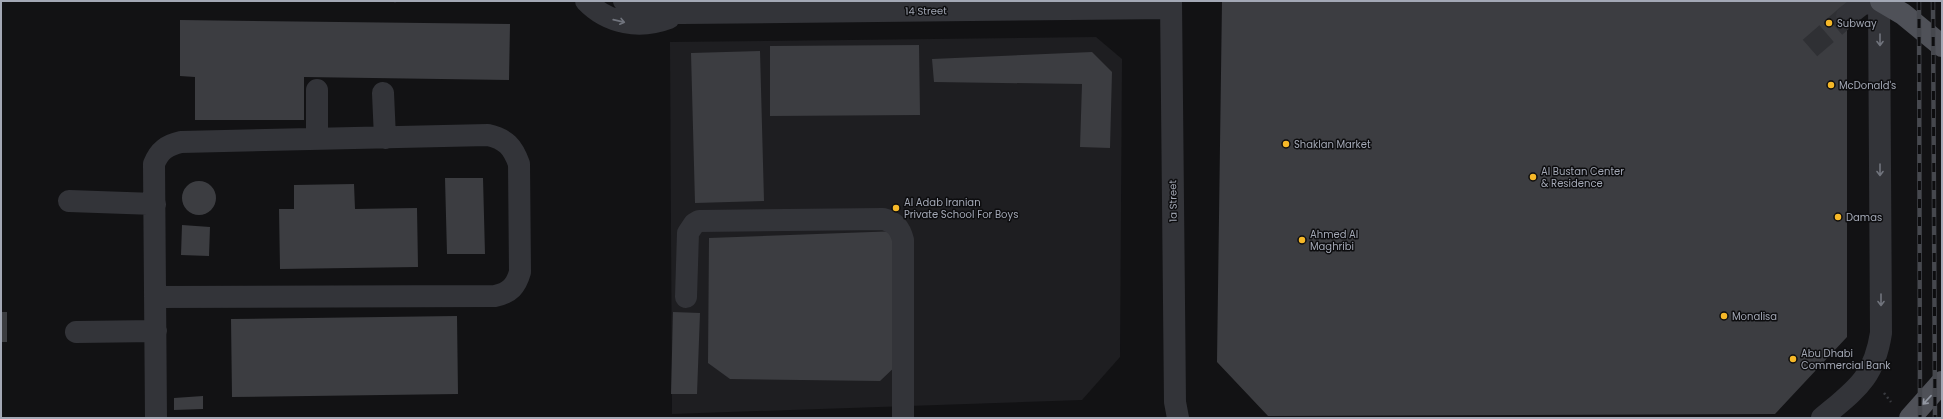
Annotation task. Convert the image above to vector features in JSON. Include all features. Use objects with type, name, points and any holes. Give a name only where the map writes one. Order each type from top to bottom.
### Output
[{"type":"main road","points":[[1880,1],[1925,31],[1942,46]]},
{"type":"main road","points":[[1903,413],[1942,382]]},
{"type":"street","name":"14 Street","points":[[586,1],[592,8],[613,20],[636,24],[650,24],[682,13]]},
{"type":"street","name":"14 Street","points":[[624,1],[651,11],[682,13],[820,7],[1171,4]]},
{"type":"street","points":[[1847,16],[1862,5],[1874,1]]},
{"type":"street","points":[[1822,418],[1854,391],[1868,374],[1878,349],[1881,333],[1880,1]]},
{"type":"street","name":"1a Street","points":[[1171,4],[1178,414]]},
{"type":"street","points":[[317,90],[317,139]]},
{"type":"street","points":[[383,93],[384,138]]},
{"type":"street","points":[[155,297],[495,296],[504,294],[512,289],[518,281],[520,272],[519,164],[515,153],[509,144],[499,137],[488,135],[172,144],[164,148],[158,155],[154,164],[155,297],[156,331],[156,418]]},
{"type":"street","points":[[69,201],[154,204]]},
{"type":"street","points":[[686,297],[688,233],[694,224],[699,221],[883,219],[890,221],[897,226],[901,232],[903,240],[903,418]]},
{"type":"street","points":[[76,332],[156,331]]},
{"type":"path","points":[[1868,374],[1903,413]]},
{"type":"shaded area","name":"Al Adab Iranian Private School For Boys","points":[[1096,37],[1122,59],[1120,357],[1082,400],[672,414],[670,42]]},
{"type":"building","name":"Al Bustan Center & Residence","points":[[1222,1],[1847,1],[1847,337],[1775,414],[1268,416],[1217,362]]},
{"type":"building","points":[[180,20],[510,24],[509,80],[304,77],[304,120],[195,120],[195,77],[180,76]]},
{"type":"building","points":[[919,45],[920,115],[770,116],[770,46]]},
{"type":"building","points":[[760,51],[764,201],[695,203],[691,53]]},
{"type":"building","points":[[1092,52],[1112,72],[1110,148],[1080,147],[1082,84],[934,82],[932,59]]},
{"type":"building","points":[[445,178],[483,178],[485,254],[447,254]]},
{"type":"building","points":[[199,181],[211,186],[216,198],[211,210],[199,215],[187,210],[182,198],[187,186]]},
{"type":"building","points":[[354,184],[355,209],[417,208],[418,267],[280,269],[279,209],[294,209],[294,185]]},
{"type":"building","points":[[182,225],[210,227],[209,256],[181,255]]},
{"type":"building","points":[[899,231],[900,362],[880,381],[730,379],[708,363],[709,238]]},
{"type":"building","points":[[1,312],[7,312],[7,342],[1,342]]},
{"type":"building","points":[[673,312],[700,313],[697,394],[671,394]]},
{"type":"building","points":[[457,316],[458,394],[232,397],[231,319]]},
{"type":"building","points":[[203,396],[203,409],[174,410],[174,398]]},
{"type":"tunnel","points":[[1810,48],[1847,16]]},
{"type":"railway","points":[[1919,1],[1920,418]]},
{"type":"railway","points":[[1933,1],[1935,418]]},
{"type":"place","name":"Subway","points":[[1829,23]]},
{"type":"place","name":"McDonald's","points":[[1831,85]]},
{"type":"place","name":"Shaklan Market","points":[[1286,144]]},
{"type":"place","name":"Al Bustan Center & Residence","points":[[1533,177]]},
{"type":"place","name":"Al Adab Iranian Private School For Boys","points":[[896,208]]},
{"type":"place","name":"Damas","points":[[1838,217]]},
{"type":"place","name":"Ahmed Al Maghribi","points":[[1302,240]]},
{"type":"place","name":"Monalisa","points":[[1724,316]]},
{"type":"place","name":"Abu Dhabi Commercial Bank","points":[[1793,359]]}]
